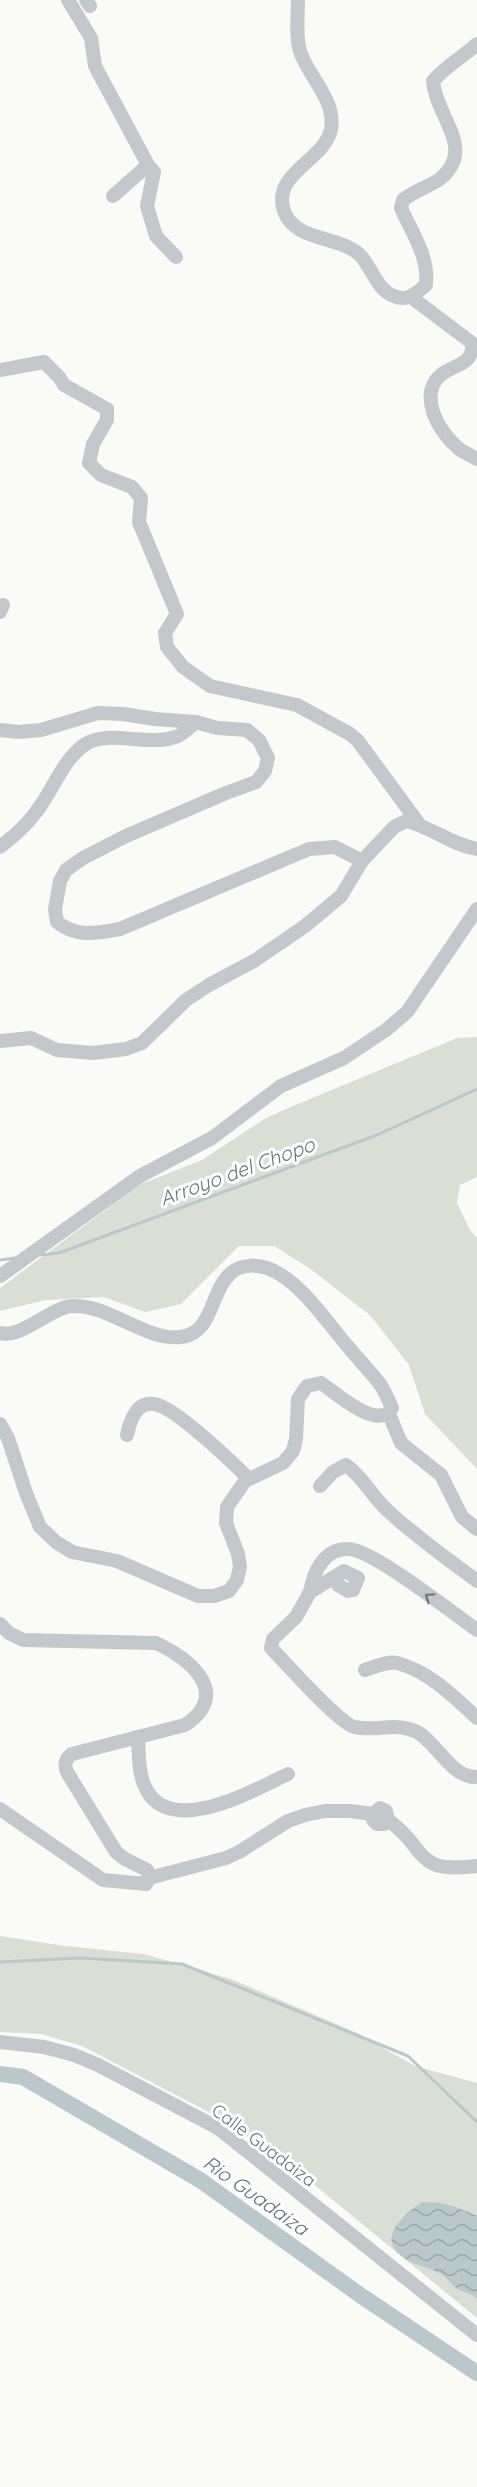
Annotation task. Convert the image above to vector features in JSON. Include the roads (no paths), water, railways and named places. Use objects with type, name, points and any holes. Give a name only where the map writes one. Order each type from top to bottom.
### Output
[{"type":"street","points":[[69,0],[91,38],[95,66],[148,165],[154,172],[147,206],[156,236],[176,257]]},
{"type":"street","points":[[298,0],[300,54],[330,111],[332,126],[329,139],[287,182],[283,193],[284,210],[291,224],[300,230],[345,245],[356,252],[367,263],[381,287],[393,296],[411,297],[426,285],[428,272],[420,247],[401,208],[403,200],[416,190],[441,178],[456,164],[462,153],[459,137],[434,94],[433,81],[442,70],[477,44]]},
{"type":"street","points":[[112,196],[148,165]]},
{"type":"street","points":[[411,297],[472,343],[473,351],[470,357],[442,374],[432,387],[431,402],[437,424],[446,437],[458,449],[477,459]]},
{"type":"street","points":[[0,370],[44,362],[60,377],[64,385],[107,409],[107,420],[93,444],[89,463],[101,475],[132,488],[141,498],[139,522],[177,614],[165,633],[167,647],[183,667],[210,686],[297,705],[350,735],[358,741],[420,824]]},
{"type":"street","points":[[0,730],[18,732],[41,730],[98,712],[196,722],[217,728],[247,730],[259,740],[268,758],[265,771],[256,782],[126,836],[83,858],[66,870],[60,881],[55,909],[57,922],[66,929],[88,934],[120,929],[309,849],[335,847],[362,861]]},
{"type":"street","points":[[0,847],[37,812],[67,763],[84,745],[101,738],[164,740],[179,735],[196,722]]},
{"type":"street","points":[[0,1041],[31,1038],[57,1050],[93,1053],[142,1043],[186,1000],[254,961],[305,926],[341,896],[362,861],[394,827],[406,821],[420,824],[454,844],[477,849]]},
{"type":"street","points":[[0,1276],[140,1176],[212,1138],[281,1086],[344,1058],[386,1030],[407,1012],[477,909]]},
{"type":"street","points":[[0,1333],[18,1332],[41,1318],[68,1307],[90,1308],[165,1337],[181,1337],[195,1332],[207,1320],[219,1287],[231,1273],[244,1266],[260,1266],[274,1271],[296,1286],[381,1386],[392,1408],[389,1414],[384,1416],[365,1413],[321,1383],[307,1386],[298,1399],[296,1439],[292,1451],[283,1463],[245,1481],[227,1507],[226,1523],[238,1554],[240,1567],[237,1580],[229,1591],[214,1596],[198,1596],[117,1561],[72,1552],[56,1542],[40,1527],[8,1438],[0,1424]]},
{"type":"street","points":[[126,1435],[134,1412],[142,1406],[154,1403],[187,1424],[249,1479]]},
{"type":"street","points":[[389,1414],[401,1443],[441,1474],[462,1516],[477,1529]]},
{"type":"street","points":[[320,1486],[333,1472],[346,1466],[354,1471],[364,1486],[386,1509],[429,1546],[477,1581]]},
{"type":"street","points":[[477,1630],[388,1567],[360,1552],[349,1549],[335,1551],[323,1560],[314,1572],[310,1592],[296,1617],[273,1639],[271,1648],[339,1718],[353,1727],[388,1726],[415,1731],[429,1741],[462,1773],[477,1777]]},
{"type":"street","points":[[310,1592],[344,1571],[358,1578],[353,1590],[348,1591],[338,1585]]},
{"type":"street","points":[[0,1624],[9,1633],[23,1640],[156,1643],[170,1650],[199,1673],[206,1688],[206,1703],[197,1717],[185,1725],[72,1754],[67,1758],[65,1766],[116,1852],[147,1870],[149,1878],[146,1884],[104,1880],[0,1809]]},
{"type":"street","points":[[365,1670],[396,1663],[443,1687],[477,1718]]},
{"type":"street","points":[[138,1737],[139,1767],[143,1783],[154,1800],[164,1808],[174,1811],[194,1810],[225,1802],[288,1774]]},
{"type":"street","points":[[149,1878],[226,1858],[288,1821],[325,1811],[373,1814],[373,1820],[377,1824],[384,1824],[388,1820],[425,1860],[440,1867],[477,1866]]},
{"type":"street","name":"Calle Guadaiza","points":[[0,2042],[44,2046],[74,2055],[98,2065],[218,2128],[477,2335]]},
{"type":"water","points":[[422,2202],[451,2205],[477,2216],[477,2298],[456,2288],[441,2274],[404,2258],[396,2251],[392,2243],[395,2228],[400,2220]]},
{"type":"waterway","name":"Arroyo del Chopo","points":[[39,1255],[59,1253],[377,1135],[477,1089]]},
{"type":"waterway","name":"Arroyo del Chopo","points":[[0,1260],[15,1258]]},
{"type":"waterway","points":[[0,1962],[80,1958],[182,1964],[408,2056],[477,2122]]},
{"type":"waterway","name":"Rio Guadaiza","points":[[0,2074],[23,2077],[200,2180],[360,2295],[477,2373]]}]
